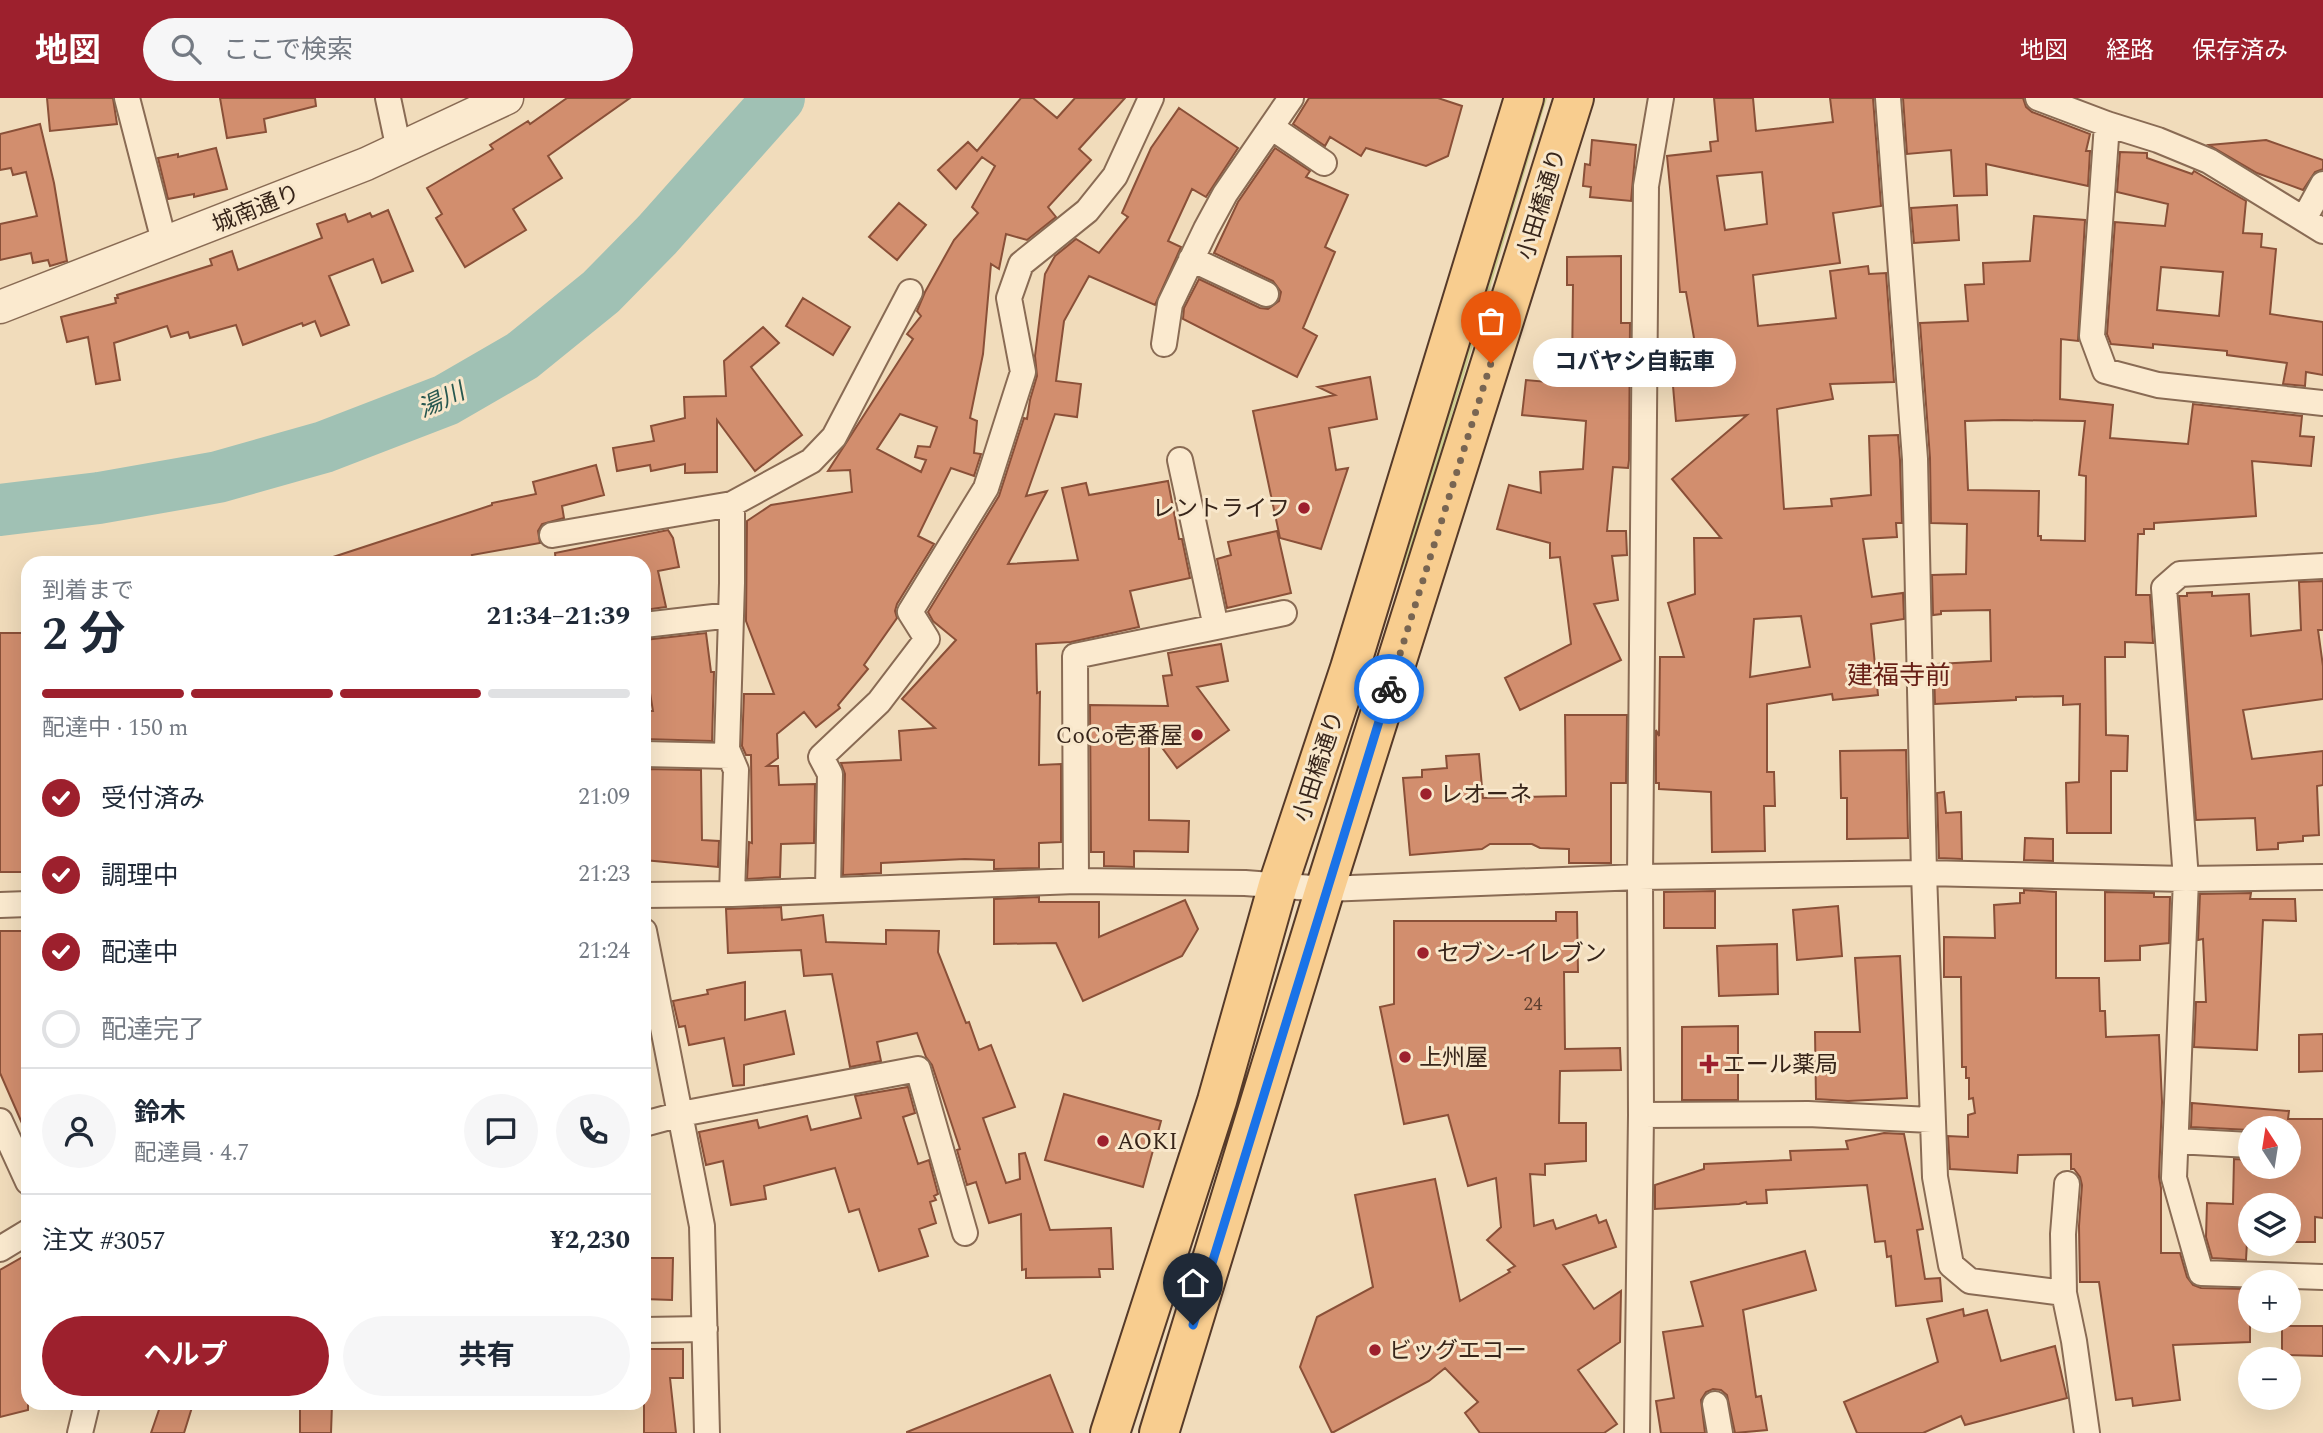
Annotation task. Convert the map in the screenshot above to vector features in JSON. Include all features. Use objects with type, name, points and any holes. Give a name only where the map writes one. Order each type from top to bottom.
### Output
[{"type":"main road","name":"小田橋通り","points":[[1110,1433],[1217,1101],[1279,885],[1350,668],[1524,98]]},
{"type":"main road","name":"小田橋通り","points":[[1160,1433],[1325,889],[1574,98]]},
{"type":"street","points":[[127,98],[164,244]]},
{"type":"street","points":[[388,98],[399,150]]},
{"type":"street","name":"城南通り","points":[[0,307],[399,150],[507,98]]},
{"type":"street","points":[[828,889],[830,774],[821,757],[879,702],[927,639],[910,612],[986,488],[1023,372],[1009,298],[1021,264],[1087,211],[1101,194],[1115,176],[1151,98]]},
{"type":"street","points":[[1164,344],[1170,304],[1225,194],[1291,98]]},
{"type":"street","points":[[1637,1433],[1646,186],[1661,98]]},
{"type":"street","points":[[1888,98],[1915,458],[1924,873],[1935,1177],[1951,1265],[1970,1281],[2064,1293]]},
{"type":"street","points":[[2038,98],[2209,161],[2313,225],[2323,184]]},
{"type":"street","points":[[2106,124],[2092,335],[2105,370],[2158,385],[2323,402]]},
{"type":"street","points":[[1271,127],[1324,163]]},
{"type":"street","points":[[1192,259],[1266,294]]},
{"type":"street","points":[[552,535],[732,504],[811,461],[834,437],[909,292]]},
{"type":"street","points":[[1180,460],[1216,627]]},
{"type":"street","points":[[732,504],[727,748],[736,770],[732,894]]},
{"type":"street","points":[[2323,565],[2180,574],[2164,588],[2186,879],[2174,1178],[2201,1273],[2323,1277]]},
{"type":"street","points":[[1076,881],[1075,656],[1284,613]]},
{"type":"street","points":[[651,624],[731,615]]},
{"type":"street","points":[[651,754],[730,756]]},
{"type":"street","points":[[651,895],[1076,881],[1245,883],[1325,889],[1640,877],[1924,873],[2186,879],[2323,877]]},
{"type":"street","points":[[0,905],[21,904]]},
{"type":"street","points":[[651,965],[702,1226],[707,1433]]},
{"type":"street","points":[[651,1122],[918,1069],[965,1234]]},
{"type":"street","points":[[1641,1115],[1808,1114],[1931,1120]]},
{"type":"street","points":[[0,1121],[21,1167]]},
{"type":"street","points":[[2176,1141],[2238,1144]]},
{"type":"street","points":[[2067,1184],[2063,1234],[2064,1293],[2087,1433]]},
{"type":"street","points":[[0,1249],[21,1236]]},
{"type":"street","points":[[651,1330],[705,1329]]},
{"type":"street","points":[[1715,1404],[1720,1433]]},
{"type":"street","points":[[78,1432],[85,1410]]},
{"type":"green space","points":[[1538,98],[1547,98],[1415,538],[1375,641]]},
{"type":"building","points":[[47,98],[113,98],[117,124],[50,131]]},
{"type":"building","points":[[220,98],[315,98],[316,106],[264,119],[266,132],[227,138]]},
{"type":"building","points":[[567,98],[630,98],[548,156],[562,178],[513,209],[526,230],[465,267],[436,218],[442,214],[427,188],[493,149],[490,145],[528,121],[530,124]]},
{"type":"building","points":[[1021,98],[1033,98],[1057,118],[1075,98],[1125,98],[1079,149],[1091,160],[1048,207],[1056,217],[1027,240],[1006,234],[999,269],[991,264],[983,354],[970,418],[977,421],[974,453],[981,454],[974,476],[951,468],[918,536],[934,544],[897,604],[897,618],[864,665],[868,669],[838,705],[840,708],[816,727],[804,712],[777,734],[778,758],[767,766],[778,766],[779,785],[815,784],[814,843],[781,844],[780,877],[747,879],[749,842],[752,843],[751,755],[746,755],[742,746],[744,694],[774,694],[746,621],[747,521],[771,505],[852,492],[850,470],[828,471],[913,339],[907,334],[921,316],[917,311],[925,292],[954,240],[978,213],[972,207],[995,166],[982,157],[956,189],[938,170],[968,142],[977,151]],"holes":[[[900,414],[937,427],[930,447],[918,446],[915,457],[926,460],[921,472],[877,449]]]},
{"type":"building","points":[[1309,98],[1438,98],[1462,106],[1448,156],[1426,166],[1366,148],[1361,156],[1330,137],[1325,146],[1293,124]]},
{"type":"building","points":[[1714,98],[1753,98],[1756,131],[1833,122],[1830,98],[1873,98],[1881,206],[1833,213],[1840,263],[1753,275],[1758,326],[1836,318],[1830,271],[1868,266],[1869,274],[1886,273],[1894,382],[1830,384],[1833,399],[1777,409],[1784,509],[1832,506],[1831,499],[1871,495],[1869,436],[1898,435],[1902,523],[1896,523],[1897,537],[1863,539],[1872,597],[1903,593],[1904,619],[1871,624],[1878,695],[1833,700],[1832,694],[1767,704],[1767,772],[1774,772],[1775,806],[1764,806],[1765,851],[1712,852],[1711,792],[1659,789],[1659,783],[1656,783],[1660,657],[1684,657],[1668,603],[1695,594],[1694,538],[1721,538],[1672,479],[1747,415],[1676,421],[1673,386],[1702,384],[1686,292],[1680,292],[1667,156],[1711,151],[1710,142],[1718,141]],"holes":[[[1762,172],[1767,224],[1725,230],[1717,176]],[[1801,616],[1810,667],[1750,677],[1754,619]]]},
{"type":"building","points":[[1903,98],[2023,98],[2026,107],[2032,112],[2090,134],[2086,151],[2090,151],[2088,186],[1986,164],[1987,195],[1954,196],[1951,150],[1907,154]]},
{"type":"building","points":[[1179,108],[1238,148],[1206,197],[1192,189],[1168,241],[1181,247],[1155,305],[1089,276],[1064,321],[1056,381],[1081,384],[1077,417],[1055,414],[1026,496],[1047,491],[1008,564],[1078,560],[1062,488],[1086,483],[1089,495],[1168,481],[1179,539],[1182,539],[1190,578],[1130,591],[1139,627],[1071,642],[1036,644],[1037,693],[1040,692],[1039,765],[1061,764],[1061,842],[1039,843],[1039,868],[994,869],[994,860],[965,859],[881,863],[881,873],[843,875],[845,774],[841,763],[901,760],[899,731],[935,728],[902,699],[956,640],[933,621],[928,612],[999,496],[1024,418],[1027,419],[1037,376],[1035,356],[1045,274],[1055,256],[1076,239],[1099,253],[1128,217],[1122,213],[1151,148]]},
{"type":"building","points":[[40,124],[54,183],[67,261],[50,266],[48,260],[33,263],[31,253],[0,260],[0,224],[37,216],[26,172],[13,175],[11,168],[0,170],[0,134]]},
{"type":"building","points":[[1592,140],[1636,145],[1631,201],[1590,197],[1591,187],[1583,186],[1585,164],[1590,165]]},
{"type":"building","points":[[2266,140],[2323,160],[2323,169],[2315,172],[2303,190],[2257,173],[2209,145]]},
{"type":"building","points":[[216,148],[227,189],[194,197],[194,194],[168,199],[158,158],[178,154],[178,157]]},
{"type":"building","points":[[1275,148],[1310,171],[1306,177],[1348,195],[1325,247],[1335,252],[1303,328],[1317,336],[1297,377],[1183,319],[1184,308],[1199,279],[1260,308],[1268,309],[1279,301],[1281,292],[1273,281],[1214,253],[1238,202]]},
{"type":"building","points":[[2120,152],[2147,153],[2147,158],[2192,174],[2194,171],[2246,201],[2243,233],[2262,234],[2261,247],[2276,249],[2270,314],[2323,322],[2323,375],[2306,372],[2305,386],[2283,384],[2287,363],[2227,355],[2227,351],[2153,344],[2153,348],[2111,344],[2107,334],[2115,222],[2165,226],[2168,204],[2117,192]],"holes":[[[2161,267],[2223,272],[2219,316],[2157,310]]]},
{"type":"building","points":[[899,203],[926,225],[897,260],[869,237]]},
{"type":"building","points":[[1957,205],[1959,240],[1914,243],[1911,208]]},
{"type":"building","points":[[388,210],[413,271],[382,283],[373,259],[329,276],[349,325],[321,336],[315,321],[303,326],[302,323],[243,345],[236,325],[190,338],[188,332],[171,337],[167,326],[114,343],[120,380],[96,384],[88,337],[67,342],[61,317],[116,303],[117,295],[212,265],[210,259],[232,251],[238,270],[322,238],[317,224],[345,214],[348,222],[370,213],[372,217]]},
{"type":"building","points":[[2034,216],[2085,220],[2078,341],[2061,339],[2060,399],[2113,405],[2110,438],[2188,444],[2193,404],[2302,416],[2300,436],[2314,437],[2311,466],[2252,461],[2256,516],[2154,523],[2154,529],[2144,529],[2144,534],[2138,534],[2136,595],[2150,595],[2153,643],[2125,642],[2125,657],[2105,657],[2106,735],[2128,736],[2127,771],[2111,771],[2111,833],[2067,833],[2066,783],[2079,782],[2080,704],[2063,705],[2063,696],[1935,704],[1934,669],[1939,669],[1938,664],[1991,661],[1990,610],[1941,611],[1941,614],[1933,615],[1932,575],[1966,574],[1967,524],[1931,523],[1930,458],[1920,323],[1968,321],[1965,285],[1984,284],[1983,263],[2030,261]],"holes":[[[1965,421],[2085,421],[2079,475],[2086,476],[2085,541],[2041,540],[2041,536],[2038,536],[2039,491],[1968,490]]]},
{"type":"building","points":[[1621,256],[1621,323],[1630,323],[1629,460],[1628,468],[1613,467],[1607,531],[1626,531],[1627,555],[1612,556],[1618,600],[1594,604],[1621,660],[1520,710],[1505,678],[1571,644],[1560,557],[1550,558],[1550,543],[1497,529],[1509,485],[1541,493],[1540,472],[1583,469],[1586,421],[1522,415],[1526,380],[1559,383],[1560,369],[1572,369],[1573,285],[1567,285],[1567,257]]},
{"type":"building","points":[[803,298],[850,327],[833,355],[786,326]]},
{"type":"building","points":[[763,327],[779,343],[751,367],[802,435],[755,471],[717,420],[717,472],[685,473],[685,464],[651,471],[650,465],[617,471],[613,448],[654,441],[651,426],[685,418],[684,397],[726,396],[724,361]]},
{"type":"building","points":[[1370,377],[1377,419],[1329,428],[1336,470],[1348,468],[1321,549],[1280,538],[1253,411],[1335,395],[1318,387]]},
{"type":"building","points":[[596,465],[604,495],[562,506],[564,518],[542,524],[538,531],[540,543],[472,556],[336,556],[492,503],[536,494],[533,482]]},
{"type":"building","points":[[668,530],[673,538],[679,567],[658,571],[666,607],[651,609],[651,556],[555,556],[555,553]]},
{"type":"building","points":[[1277,531],[1291,593],[1227,608],[1217,559],[1231,555],[1228,542]]},
{"type":"building","points":[[2323,581],[2323,630],[2318,630],[2323,666],[2323,699],[2243,710],[2252,759],[2323,751],[2323,785],[2317,786],[2319,835],[2303,836],[2303,841],[2278,843],[2278,849],[2257,850],[2255,818],[2196,820],[2179,596],[2212,592],[2212,596],[2249,594],[2251,636],[2301,630],[2299,582]]},
{"type":"building","points":[[0,633],[21,633],[21,872],[0,872]]},
{"type":"building","points":[[706,633],[711,672],[714,672],[712,741],[651,739],[651,639]]},
{"type":"building","points":[[1221,644],[1228,681],[1197,687],[1229,730],[1177,768],[1149,730],[1149,820],[1189,821],[1188,852],[1134,851],[1134,867],[1104,866],[1104,852],[1091,852],[1090,705],[1168,706],[1163,676],[1172,675],[1168,653]]},
{"type":"building","points":[[1565,715],[1627,715],[1626,783],[1611,783],[1611,863],[1569,863],[1569,849],[1540,848],[1532,844],[1490,844],[1482,849],[1410,855],[1403,778],[1422,777],[1422,770],[1447,768],[1446,756],[1479,754],[1483,798],[1566,796]]},
{"type":"building","points":[[1906,750],[1908,838],[1847,839],[1847,798],[1841,798],[1840,751]]},
{"type":"building","points":[[651,769],[701,770],[702,840],[719,841],[718,867],[651,861]]},
{"type":"building","points":[[1944,792],[1946,813],[1961,812],[1962,859],[1939,858],[1937,793]]},
{"type":"building","points":[[2025,838],[2053,839],[2053,861],[2024,860]]},
{"type":"building","points":[[2024,890],[2056,892],[2056,978],[2099,978],[2100,1011],[2105,1011],[2106,1037],[2159,1035],[2162,1102],[2159,1177],[2161,1253],[2180,1253],[2187,1277],[2193,1285],[2201,1288],[2238,1289],[2238,1333],[2250,1333],[2250,1342],[2173,1345],[2180,1400],[2133,1406],[2132,1398],[2116,1400],[2099,1282],[2080,1282],[2079,1226],[2082,1185],[2080,1177],[2071,1169],[2071,1154],[2018,1155],[2017,1173],[1950,1169],[1948,1136],[1968,1137],[1968,1115],[1975,1113],[1973,1098],[1969,1099],[1966,1067],[1962,1067],[1961,977],[1944,977],[1944,937],[1995,938],[1994,905],[2020,903],[2020,893],[2024,893]]},
{"type":"building","points":[[1715,891],[1715,928],[1664,928],[1664,892]]},
{"type":"building","points":[[2105,892],[2154,893],[2154,897],[2170,897],[2169,943],[2140,946],[2140,960],[2105,961]]},
{"type":"building","points":[[2251,893],[2250,899],[2295,899],[2296,921],[2263,920],[2257,1050],[2194,1047],[2196,1002],[2206,1002],[2203,939],[2198,940],[2200,894]]},
{"type":"building","points":[[1039,897],[1039,902],[1099,902],[1099,937],[1185,900],[1198,929],[1182,956],[1083,1001],[1056,943],[994,944],[994,899]]},
{"type":"building","points":[[1838,906],[1842,956],[1797,960],[1793,910]]},
{"type":"building","points":[[781,907],[782,920],[823,915],[826,942],[886,944],[886,930],[939,931],[938,952],[966,1023],[969,1022],[979,1050],[991,1045],[1015,1107],[983,1118],[1006,1183],[1020,1179],[1019,1154],[1025,1153],[1050,1230],[1111,1228],[1113,1269],[1099,1269],[1100,1277],[1026,1278],[1026,1269],[1022,1270],[1021,1214],[989,1223],[976,1182],[967,1185],[957,1150],[960,1149],[932,1065],[917,1033],[877,1042],[881,1061],[850,1067],[832,974],[804,976],[801,950],[728,953],[726,909]]},
{"type":"building","points":[[1556,912],[1577,912],[1578,972],[1564,972],[1565,1049],[1620,1048],[1621,1070],[1560,1071],[1559,1123],[1586,1123],[1586,1161],[1545,1164],[1545,1175],[1530,1174],[1534,1226],[1553,1220],[1556,1229],[1596,1215],[1599,1223],[1606,1220],[1616,1247],[1563,1265],[1594,1309],[1621,1291],[1620,1342],[1578,1370],[1617,1424],[1604,1433],[1480,1433],[1465,1413],[1478,1402],[1445,1368],[1429,1381],[1332,1433],[1300,1367],[1317,1317],[1373,1287],[1355,1195],[1435,1179],[1460,1301],[1510,1272],[1508,1270],[1515,1266],[1487,1240],[1501,1227],[1496,1178],[1468,1186],[1448,1115],[1404,1124],[1380,1007],[1394,1004],[1394,921],[1556,921]]},
{"type":"building","points":[[0,931],[21,931],[21,1121],[0,1073]]},
{"type":"building","points":[[1777,944],[1778,994],[1719,996],[1717,946]]},
{"type":"building","points":[[1900,956],[1907,1098],[1848,1101],[1816,1099],[1815,1032],[1860,1032],[1855,958]]},
{"type":"building","points":[[745,982],[745,1020],[785,1011],[794,1054],[744,1065],[744,1085],[733,1086],[724,1038],[689,1045],[685,1026],[679,1027],[673,1001],[708,994],[707,990]]},
{"type":"building","points":[[1738,1026],[1738,1100],[1682,1100],[1682,1027]]},
{"type":"building","points":[[2323,1034],[2323,1071],[2299,1072],[2299,1035]]},
{"type":"building","points":[[908,1087],[915,1113],[903,1117],[918,1164],[929,1160],[938,1194],[934,1196],[936,1200],[930,1202],[936,1223],[919,1229],[928,1256],[879,1271],[859,1209],[849,1212],[835,1168],[764,1186],[766,1199],[731,1205],[723,1161],[706,1165],[699,1132],[757,1120],[759,1128],[807,1116],[811,1130],[861,1118],[855,1096]]},
{"type":"building","name":"AOKI","points":[[1064,1094],[1161,1121],[1143,1187],[1045,1160]]},
{"type":"building","points":[[2192,1103],[2289,1111],[2288,1116],[2238,1116],[2238,1129],[2191,1127]]},
{"type":"building","points":[[2301,1119],[2323,1119],[2323,1218],[2315,1217],[2315,1242],[2301,1242],[2301,1193],[2238,1193],[2238,1256],[2246,1256],[2246,1260],[2212,1258],[2206,1237],[2207,1203],[2233,1204],[2234,1159],[2238,1159],[2238,1180],[2301,1180]]},
{"type":"building","points":[[1884,1133],[1904,1134],[1923,1229],[1917,1230],[1925,1279],[1940,1278],[1942,1301],[1896,1306],[1891,1256],[1887,1257],[1885,1241],[1875,1242],[1867,1185],[1766,1190],[1767,1203],[1746,1202],[1655,1209],[1655,1185],[1704,1169],[1704,1164],[1791,1160],[1790,1151],[1848,1149],[1846,1141]]},
{"type":"building","points":[[1805,1251],[1816,1290],[1743,1310],[1756,1397],[1761,1396],[1767,1430],[1735,1433],[1727,1395],[1721,1390],[1713,1389],[1706,1392],[1701,1400],[1705,1433],[1661,1433],[1656,1401],[1674,1398],[1663,1332],[1703,1326],[1691,1282]]},
{"type":"building","points":[[21,1258],[21,1410],[28,1410],[0,1417],[0,1270]]},
{"type":"building","points":[[651,1258],[673,1258],[672,1300],[651,1299]]},
{"type":"building","points":[[1963,1309],[1964,1316],[1987,1310],[2001,1361],[2055,1346],[2067,1398],[1965,1425],[1961,1416],[1923,1433],[1857,1433],[1844,1402],[1938,1362],[1927,1319]]},
{"type":"building","points":[[2301,1326],[2323,1326],[2323,1356],[2301,1355],[2301,1347],[2282,1347],[2282,1333],[2301,1333]]},
{"type":"building","points":[[651,1349],[683,1349],[683,1378],[670,1378],[676,1433],[644,1433],[644,1410],[651,1410]]},
{"type":"building","points":[[1050,1375],[1073,1433],[907,1433],[907,1432]]},
{"type":"building","points":[[159,1410],[191,1410],[184,1433],[151,1433]]},
{"type":"building","points":[[300,1410],[332,1410],[331,1433],[300,1433]]},
{"type":"waterway","name":"湯川","points":[[0,510],[99,498],[218,477],[324,447],[446,400],[522,356],[601,292],[657,235],[779,98]]},
{"type":"way so far","points":[[1389,689],[1491,363]]},
{"type":"place","name":"コバヤシ自転車","points":[[1491,363]]},
{"type":"place","name":"レントライフ","points":[[1304,508]]},
{"type":"place","name":"CoCo壱番屋","points":[[1197,735]]},
{"type":"place","name":"レオーネ","points":[[1426,794]]},
{"type":"place","name":"セブン-イレブン","points":[[1423,953]]},
{"type":"place","name":"上州屋","points":[[1405,1057]]},
{"type":"place","name":"エール薬局","points":[[1709,1064]]},
{"type":"place","name":"AOKI","points":[[1103,1141]]},
{"type":"place","name":"ビッグエコー","points":[[1375,1350]]},
{"type":"district","name":"建福寺前","points":[[1899,675]]},
{"type":"route","points":[[1193,1325],[1325,889],[1389,689]]}]
